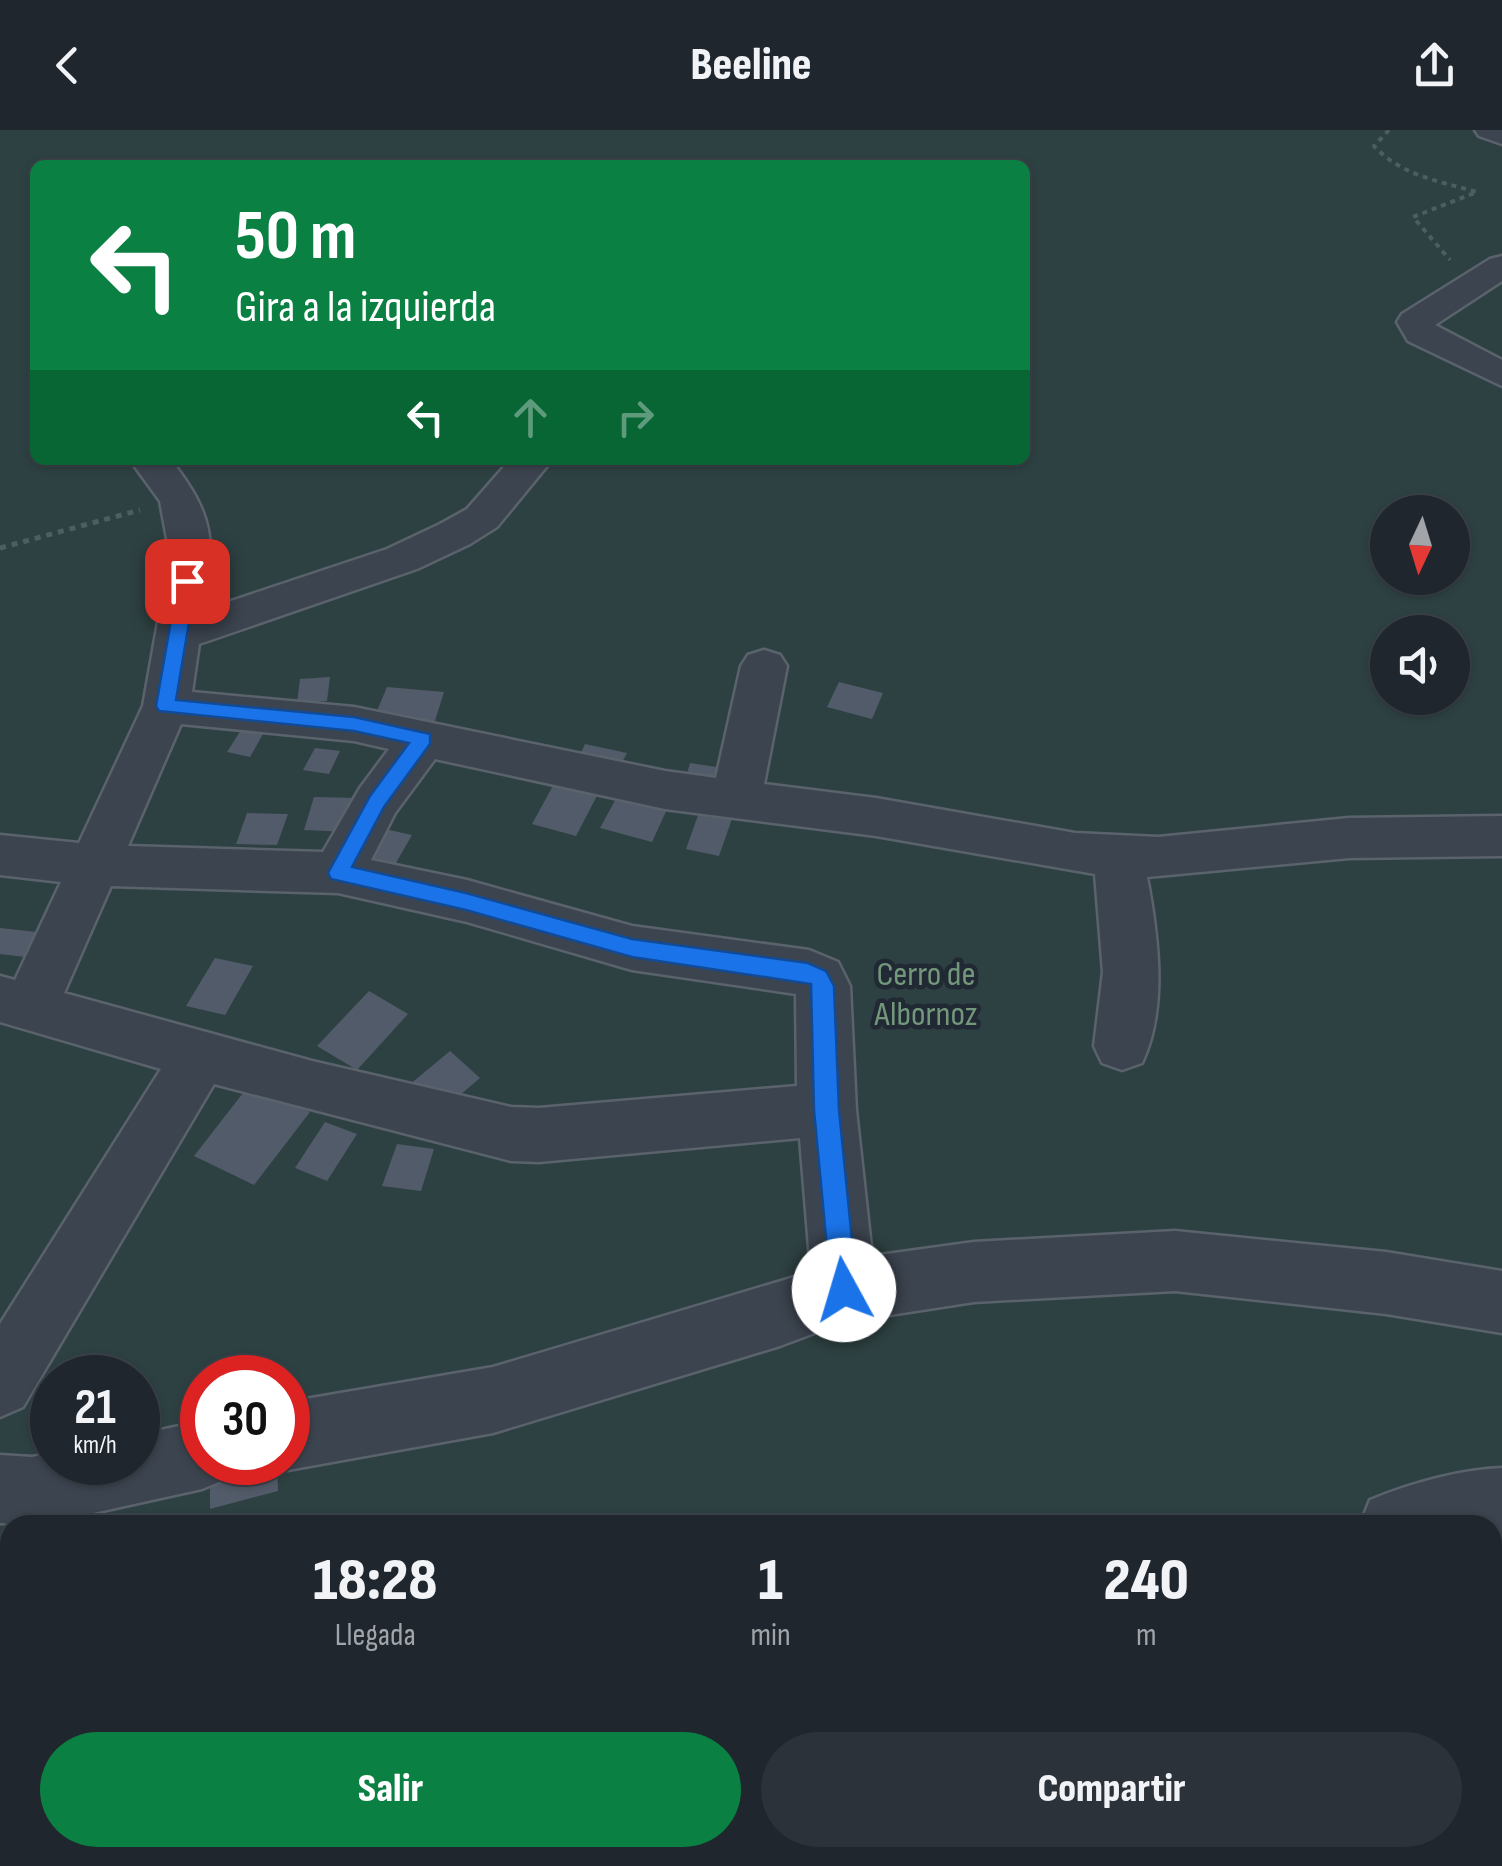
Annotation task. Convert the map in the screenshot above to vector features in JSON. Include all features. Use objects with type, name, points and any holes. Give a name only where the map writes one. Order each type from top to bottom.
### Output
[{"type":"street","points":[[1490,130],[1502,135]]},
{"type":"street","points":[[1487,274],[1415,322],[1421,333],[1502,375]]},
{"type":"street","points":[[154,465],[180,500],[191,554],[166,706],[93,865],[15,1002],[200,1056],[511,1134],[595,1131],[826,1110]]},
{"type":"street","points":[[179,634],[402,559],[455,534],[482,518],[528,465]]},
{"type":"street","points":[[736,801],[764,666]]},
{"type":"street","points":[[166,706],[354,724],[665,790],[876,818],[1075,853],[1158,857],[1350,838],[1502,836]]},
{"type":"street","points":[[338,873],[377,801],[423,739]]},
{"type":"street","points":[[1118,854],[1133,987],[1122,1046]]},
{"type":"street","points":[[0,855],[93,865],[338,873],[466,901],[632,948],[808,973],[818,978],[823,986],[826,1110],[844,1290]]},
{"type":"street","points":[[0,1384],[200,1056]]},
{"type":"street","points":[[310,1432],[493,1400],[780,1314],[844,1290],[974,1272],[1175,1261],[1386,1283],[1502,1302]]},
{"type":"street","points":[[0,1488],[32,1492],[180,1460]]},
{"type":"street","points":[[1433,1515],[1473,1504],[1502,1503]]},
{"type":"path","points":[[1389,130],[1374,146],[1386,161],[1417,176],[1477,192],[1412,217],[1487,274]]},
{"type":"path","points":[[0,548],[180,500]]},
{"type":"green space","name":"Cerro de Albornoz","points":[[0,130],[1502,130],[1502,1515],[0,1515]]},
{"type":"building","points":[[330,677],[327,701],[297,703],[300,679]]},
{"type":"building","points":[[839,682],[883,693],[872,719],[827,707]]},
{"type":"building","points":[[387,687],[444,692],[434,724],[374,718]]},
{"type":"building","points":[[241,730],[263,734],[250,757],[227,752]]},
{"type":"building","points":[[585,744],[627,753],[618,770],[577,761]]},
{"type":"building","points":[[315,748],[340,751],[329,774],[303,770]]},
{"type":"building","points":[[690,763],[730,769],[723,790],[684,784]]},
{"type":"building","points":[[555,782],[599,792],[576,836],[532,824]]},
{"type":"building","points":[[618,795],[668,807],[652,842],[600,828]]},
{"type":"building","points":[[314,797],[359,798],[350,832],[304,830]]},
{"type":"building","points":[[701,807],[734,813],[719,856],[686,849]]},
{"type":"building","points":[[247,813],[288,814],[277,845],[236,844]]},
{"type":"building","points":[[376,827],[412,835],[392,870],[356,861]]},
{"type":"building","points":[[0,928],[55,934],[42,959],[0,954]]},
{"type":"building","points":[[215,958],[253,966],[225,1015],[186,1006]]},
{"type":"building","points":[[369,991],[408,1014],[357,1070],[317,1046]]},
{"type":"building","points":[[450,1051],[480,1078],[439,1113],[409,1085]]},
{"type":"building","points":[[250,1084],[310,1112],[254,1185],[194,1156]]},
{"type":"building","points":[[325,1122],[357,1134],[327,1181],[295,1168]]},
{"type":"building","points":[[397,1144],[434,1149],[421,1191],[382,1186]]},
{"type":"building","points":[[210,1485],[278,1485],[278,1491],[210,1509]]},
{"type":"route","points":[[187,581],[166,706],[354,724],[423,739],[377,801],[338,873],[466,901],[632,948],[808,973],[818,978],[823,986],[826,1110],[844,1290]]}]
